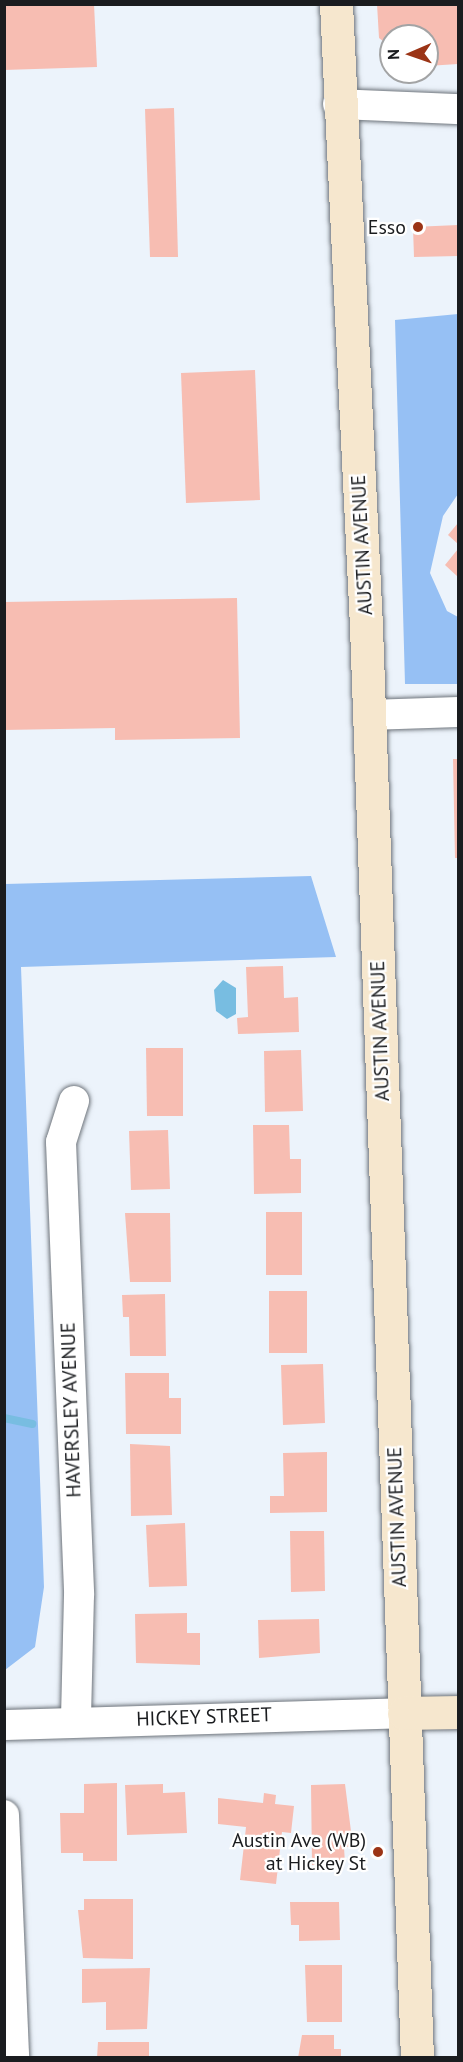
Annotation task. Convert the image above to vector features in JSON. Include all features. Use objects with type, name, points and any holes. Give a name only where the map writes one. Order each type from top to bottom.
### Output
[{"type":"main road","name":"AUSTIN AVENUE","points":[[336,4],[338,104],[369,715],[417,2058]]},
{"type":"main road","points":[[404,1713],[459,1712]]},
{"type":"street","points":[[338,104],[459,110]]},
{"type":"street","points":[[369,715],[459,712]]},
{"type":"street","name":"HAVERSLEY AVENUE","points":[[74,1101],[61,1142],[79,1595],[76,1721]]},
{"type":"street","name":"HICKEY STREET","points":[[4,1725],[76,1721],[404,1713]]},
{"type":"street","points":[[4,1815],[14,2058]]},
{"type":"shaded area","points":[[458,314],[458,494],[443,516],[430,573],[447,611],[458,617],[458,684],[405,684],[395,320]]},
{"type":"shaded area","points":[[311,876],[336,957],[21,967],[44,1587],[35,1647],[5,1670],[5,884]]},
{"type":"shaded area","points":[[223,980],[236,988],[236,1014],[227,1019],[216,1011],[214,990]]},
{"type":"building","points":[[4,4],[94,4],[97,67],[4,70]]},
{"type":"building","points":[[377,4],[458,4],[458,64],[439,65],[439,24],[379,24],[379,38]]},
{"type":"building","points":[[174,108],[178,257],[150,257],[145,109]]},
{"type":"building","points":[[458,225],[458,256],[414,257],[413,227]]},
{"type":"building","points":[[255,370],[260,500],[186,503],[181,373]]},
{"type":"building","points":[[458,523],[458,544],[448,535]]},
{"type":"building","points":[[458,549],[458,577],[445,565]]},
{"type":"building","points":[[237,598],[240,738],[115,740],[115,728],[4,730],[4,602]]},
{"type":"building","points":[[453,759],[458,759],[458,858],[455,858]]},
{"type":"building","points":[[283,966],[284,998],[298,997],[299,1032],[238,1034],[237,1018],[248,1017],[246,967]]},
{"type":"building","points":[[146,1048],[183,1048],[183,1116],[147,1116]]},
{"type":"building","points":[[301,1050],[303,1111],[265,1112],[264,1051]]},
{"type":"building","points":[[253,1125],[289,1125],[290,1159],[301,1159],[301,1193],[254,1194]]},
{"type":"building","points":[[168,1130],[170,1189],[131,1190],[129,1131]]},
{"type":"building","points":[[266,1212],[302,1212],[302,1275],[266,1275]]},
{"type":"building","points":[[125,1213],[170,1213],[171,1282],[130,1282]]},
{"type":"building","points":[[269,1291],[307,1291],[307,1353],[269,1353]]},
{"type":"building","points":[[165,1294],[166,1356],[130,1356],[129,1317],[123,1317],[122,1295]]},
{"type":"building","points":[[323,1364],[325,1423],[283,1425],[281,1365]]},
{"type":"building","points":[[125,1373],[169,1373],[169,1398],[181,1398],[181,1434],[126,1434]]},
{"type":"building","points":[[130,1444],[170,1446],[172,1515],[131,1516]]},
{"type":"building","points":[[327,1452],[327,1512],[270,1513],[270,1496],[284,1496],[283,1453]]},
{"type":"building","points":[[185,1523],[187,1586],[149,1587],[146,1525]]},
{"type":"building","points":[[290,1531],[324,1531],[325,1591],[291,1592]]},
{"type":"building","points":[[187,1613],[187,1633],[200,1633],[200,1665],[136,1663],[135,1614]]},
{"type":"building","points":[[319,1619],[320,1653],[259,1658],[258,1620]]},
{"type":"building","points":[[117,1783],[117,1861],[83,1861],[83,1853],[61,1853],[60,1813],[84,1813],[84,1784]]},
{"type":"building","points":[[163,1784],[163,1793],[185,1792],[187,1833],[127,1835],[125,1785]]},
{"type":"building","points":[[345,1784],[353,1847],[344,1847],[345,1864],[312,1865],[311,1785]]},
{"type":"building","points":[[264,1793],[276,1795],[275,1804],[294,1806],[291,1833],[282,1832],[276,1884],[240,1880],[246,1827],[218,1824],[218,1798],[263,1803]]},
{"type":"building","points":[[84,1899],[133,1899],[133,1959],[83,1958],[78,1910],[84,1910]]},
{"type":"building","points":[[290,1902],[339,1902],[340,1940],[299,1941],[299,1925],[291,1925]]},
{"type":"building","points":[[305,1965],[342,1965],[342,2022],[307,2022]]},
{"type":"building","points":[[150,1968],[147,2029],[106,2030],[106,2002],[82,2003],[82,1969]]},
{"type":"building","points":[[302,2035],[334,2035],[334,2049],[341,2049],[341,2058],[298,2058]]},
{"type":"building","points":[[98,2042],[149,2042],[149,2058],[97,2058]]},
{"type":"waterway","points":[[4,1418],[32,1424]]},
{"type":"place","name":"Esso","points":[[418,227]]},
{"type":"place","name":"Austin Ave (WB) at Hickey St","points":[[378,1852]]}]
